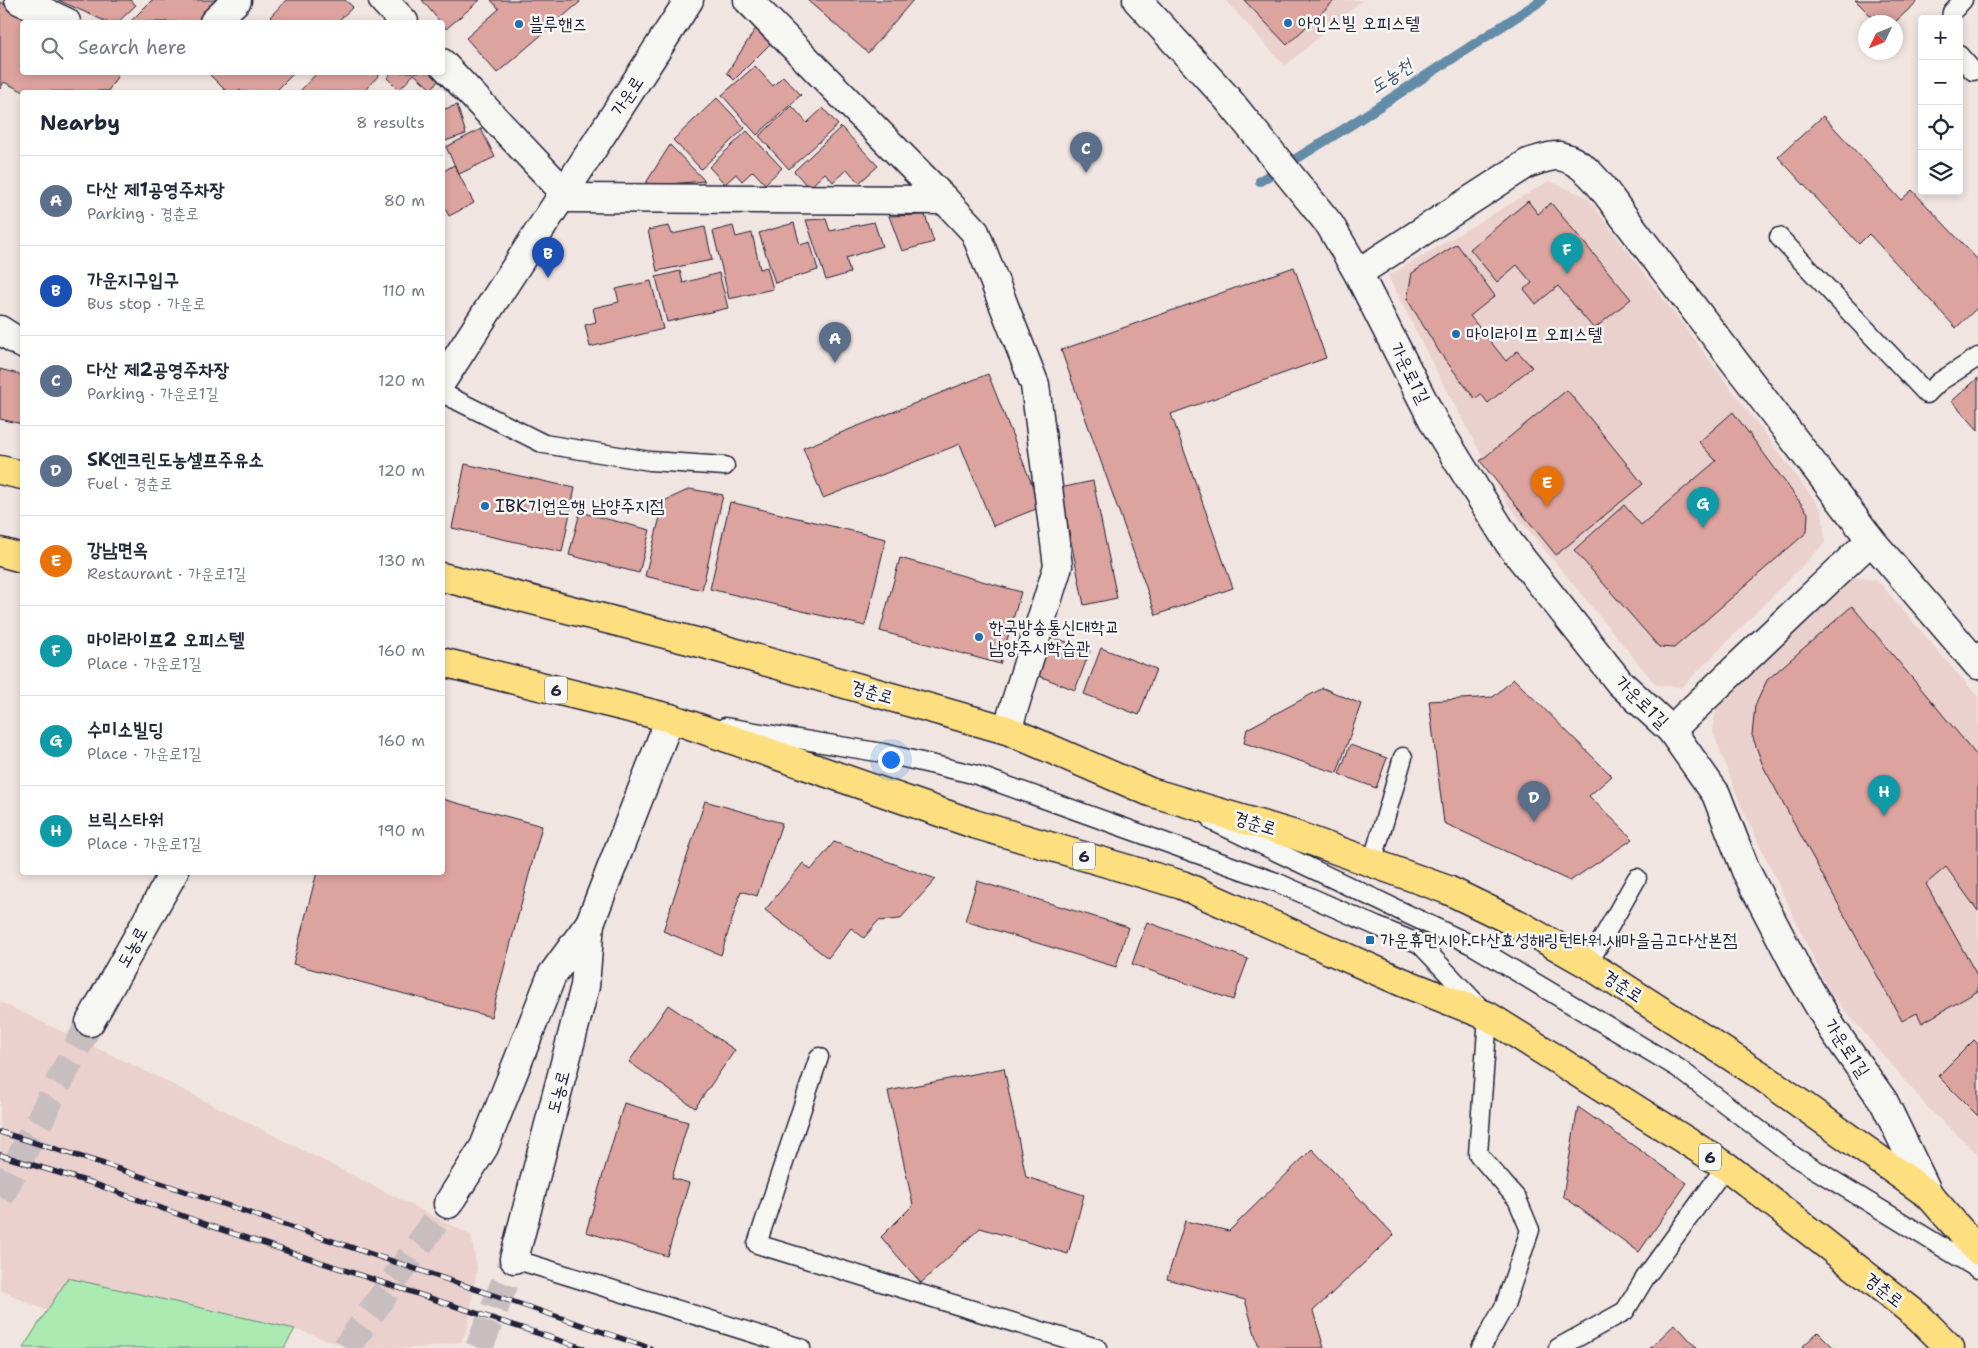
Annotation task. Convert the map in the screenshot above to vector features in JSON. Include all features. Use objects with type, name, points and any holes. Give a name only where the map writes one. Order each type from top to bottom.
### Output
[{"type":"main road","points":[[0,470],[20,475]]},
{"type":"main road","points":[[0,552],[20,557]]},
{"type":"main road","name":"경춘로","points":[[445,579],[708,644],[1006,730],[1150,792],[1292,834],[1448,890],[1516,923],[1588,964],[1760,1074],[1929,1195],[1978,1251]]},
{"type":"main road","name":"경춘로","points":[[445,663],[670,718],[974,824],[1182,885],[1402,982],[1488,1016],[1726,1166],[1919,1317],[1950,1348]]},
{"type":"street","points":[[19,0],[62,20]]},
{"type":"street","points":[[216,20],[237,0]]},
{"type":"street","points":[[383,0],[402,20]]},
{"type":"street","name":"가운로","points":[[445,376],[689,0]]},
{"type":"street","points":[[748,0],[975,232],[1035,385],[1058,566],[1006,730]]},
{"type":"street","name":"가운로1길","points":[[1137,0],[1226,97],[1330,225],[1358,273],[1436,424],[1509,543],[1620,683],[1672,730],[1716,794],[1746,871],[1796,967],[1832,1028],[1884,1102],[1929,1195]]},
{"type":"street","points":[[445,66],[562,195],[945,200]]},
{"type":"street","points":[[1358,273],[1528,163],[1557,156],[1578,163],[1595,180],[1624,217],[1871,540],[1978,665]]},
{"type":"street","points":[[0,330],[20,343]]},
{"type":"street","points":[[1672,730],[1871,540]]},
{"type":"street","name":"도농로","points":[[448,1204],[484,1147],[552,975],[590,923],[670,718]]},
{"type":"street","name":"도농로","points":[[90,1022],[172,875]]},
{"type":"street","name":"도농로","points":[[514,1259],[585,986],[590,923]]},
{"type":"lane","points":[[1952,15],[1963,0]]},
{"type":"lane","points":[[1963,60],[1973,71]]},
{"type":"lane","points":[[1779,237],[1927,394],[1939,382],[1978,357]]},
{"type":"lane","points":[[445,394],[544,444],[650,462],[725,466]]},
{"type":"lane","points":[[670,718],[883,753],[976,775],[1267,879],[1420,944],[1488,1016],[1478,1154],[1517,1199],[1530,1230],[1505,1305],[1482,1348]]},
{"type":"lane","points":[[1372,863],[1403,757]]},
{"type":"lane","points":[[1150,792],[1472,945],[1678,1068],[1795,1157],[1978,1269]]},
{"type":"lane","points":[[1588,964],[1638,878]]},
{"type":"lane","points":[[819,1057],[757,1244],[1097,1348]]},
{"type":"lane","points":[[1558,1348],[1625,1311],[1645,1278],[1726,1166]]},
{"type":"lane","points":[[514,1259],[801,1348]]},
{"type":"shaded area","points":[[1225,0],[1363,0],[1285,66]]},
{"type":"shaded area","points":[[1549,181],[1587,197],[1822,510],[1825,543],[1682,687],[1656,685],[1508,505],[1388,276]]},
{"type":"shaded area","points":[[1852,577],[1877,580],[1978,697],[1978,1154],[1929,1109],[1830,993],[1741,806],[1712,729],[1718,701]]},
{"type":"shaded area","points":[[0,1002],[158,1077],[471,1235],[477,1268],[468,1327],[461,1342],[425,1348],[350,1348],[295,1329],[69,1278],[47,1311],[0,1290]]},
{"type":"green space","points":[[68,1278],[295,1329],[284,1348],[23,1348]]},
{"type":"building","points":[[58,0],[130,0],[136,5],[120,20],[103,20]]},
{"type":"building","points":[[152,0],[220,0],[205,20],[132,20]]},
{"type":"building","points":[[286,0],[345,0],[353,7],[339,20],[274,20],[270,17]]},
{"type":"building","points":[[422,0],[480,0],[446,29],[445,20],[439,20]]},
{"type":"building","name":"블루핸즈","points":[[491,0],[579,0],[580,2],[497,73],[466,38],[499,9]]},
{"type":"building","points":[[807,0],[913,0],[868,53]]},
{"type":"building","name":"아인스빌 오피스텔","points":[[1244,0],[1335,0],[1287,45]]},
{"type":"building","points":[[1855,0],[1919,0],[1903,15],[1870,15]]},
{"type":"building","points":[[0,2],[35,20],[20,20],[20,75],[117,75],[109,90],[20,90],[4,82],[0,89]]},
{"type":"building","points":[[756,28],[771,43],[734,80],[727,73]]},
{"type":"building","points":[[755,66],[773,86],[783,76],[801,95],[757,135],[722,95]]},
{"type":"building","points":[[210,75],[292,75],[277,90],[225,90]]},
{"type":"building","points":[[315,75],[379,75],[365,90],[301,90]]},
{"type":"building","points":[[390,75],[413,75],[399,90],[387,78]]},
{"type":"building","points":[[415,75],[440,75],[442,77],[431,89]]},
{"type":"building","points":[[717,98],[745,128],[701,169],[673,140]]},
{"type":"building","points":[[457,105],[466,134],[445,141],[445,109]]},
{"type":"building","points":[[792,106],[807,123],[823,108],[838,125],[789,169],[759,136]]},
{"type":"building","points":[[1823,116],[1901,200],[1912,190],[1978,260],[1978,307],[1956,328],[1869,234],[1859,244],[1778,157]]},
{"type":"building","points":[[841,127],[878,166],[859,183],[847,169],[833,182],[825,173],[809,188],[794,171]]},
{"type":"building","points":[[481,129],[495,157],[459,174],[446,147]]},
{"type":"building","points":[[747,131],[782,168],[765,184],[753,171],[742,181],[736,174],[725,184],[709,167]]},
{"type":"building","points":[[670,145],[705,181],[644,186]]},
{"type":"building","points":[[454,165],[474,203],[449,216],[445,209],[445,170]]},
{"type":"building","points":[[1528,201],[1538,214],[1551,203],[1631,299],[1594,329],[1558,286],[1536,304],[1524,289],[1532,283],[1517,265],[1497,282],[1470,249]]},
{"type":"building","points":[[925,215],[934,242],[902,251],[889,216]]},
{"type":"building","points":[[826,219],[830,231],[874,222],[882,246],[846,258],[850,273],[826,280],[806,220]]},
{"type":"building","points":[[794,223],[800,245],[810,242],[818,270],[775,283],[759,233]]},
{"type":"building","points":[[669,226],[672,234],[705,227],[712,260],[657,271],[648,230]]},
{"type":"building","points":[[733,226],[736,237],[752,233],[760,269],[767,267],[773,289],[729,299],[713,231]]},
{"type":"building","name":"마이라이프 오피스텔","points":[[1457,244],[1495,296],[1470,316],[1506,361],[1517,351],[1532,367],[1488,403],[1481,394],[1475,399],[1440,353],[1407,299],[1412,273]]},
{"type":"building","points":[[1294,267],[1326,358],[1171,414],[1233,588],[1156,615],[1061,350]]},
{"type":"building","points":[[680,271],[683,283],[719,273],[728,308],[667,322],[656,277]]},
{"type":"building","points":[[651,281],[663,329],[590,347],[585,325],[596,322],[593,308],[619,302],[616,289]]},
{"type":"building","points":[[0,369],[20,374],[20,424],[0,419]]},
{"type":"building","points":[[988,374],[1041,507],[993,526],[960,444],[823,498],[803,448]]},
{"type":"building","points":[[1978,378],[1978,430],[1952,401]]},
{"type":"building","points":[[1567,390],[1643,484],[1556,555],[1480,461]]},
{"type":"building","points":[[1733,412],[1808,513],[1807,532],[1674,648],[1659,647],[1574,550],[1624,505],[1641,525],[1716,461],[1699,442]]},
{"type":"building","points":[[465,464],[575,488],[562,552],[452,528]]},
{"type":"building","points":[[1093,481],[1117,598],[1084,605],[1060,488]]},
{"type":"building","points":[[690,489],[723,495],[702,590],[645,576],[664,501]]},
{"type":"building","points":[[730,502],[886,539],[865,626],[710,589]]},
{"type":"building","points":[[580,512],[650,530],[639,573],[569,555]]},
{"type":"building","points":[[900,558],[1021,592],[1000,664],[880,631]]},
{"type":"building","points":[[1852,606],[1978,757],[1978,911],[1946,867],[1926,884],[1978,977],[1978,991],[1922,1023],[1917,1013],[1902,1021],[1763,766],[1752,735],[1755,706],[1767,680]]},
{"type":"building","points":[[1048,635],[1090,651],[1075,690],[1034,674]]},
{"type":"building","points":[[1101,648],[1156,669],[1139,715],[1084,694]]},
{"type":"building","points":[[1514,679],[1612,776],[1589,796],[1633,839],[1570,881],[1444,823],[1429,701],[1493,697]]},
{"type":"building","points":[[1323,688],[1361,704],[1337,773],[1244,743],[1247,729]]},
{"type":"building","points":[[1350,745],[1387,758],[1376,788],[1339,774]]},
{"type":"building","points":[[445,800],[542,826],[491,1017],[293,964],[316,875],[445,875]]},
{"type":"building","points":[[705,801],[782,823],[757,896],[741,891],[721,955],[663,931]]},
{"type":"building","points":[[834,842],[936,879],[900,919],[878,921],[864,938],[851,928],[828,958],[765,910],[803,863],[811,870]]},
{"type":"building","points":[[977,881],[1128,927],[1116,967],[965,921]]},
{"type":"building","points":[[1147,922],[1248,959],[1233,1000],[1132,964]]},
{"type":"building","points":[[668,1005],[735,1050],[695,1108],[629,1062]]},
{"type":"building","points":[[1974,1040],[1978,1044],[1978,1116],[1938,1076]]},
{"type":"building","points":[[1004,1068],[1026,1177],[1084,1195],[1068,1254],[980,1228],[921,1283],[881,1237],[913,1205],[888,1091]]},
{"type":"building","points":[[624,1103],[688,1122],[672,1178],[689,1183],[667,1256],[586,1232]]},
{"type":"building","points":[[1578,1107],[1687,1183],[1639,1252],[1563,1196]]},
{"type":"building","points":[[1312,1149],[1394,1235],[1313,1311],[1324,1348],[1259,1348],[1245,1300],[1167,1279],[1185,1221],[1229,1231]]},
{"type":"building","points":[[1675,1324],[1697,1348],[1650,1348],[1651,1347]]},
{"type":"building","points":[[1818,1332],[1834,1348],[1801,1348]]},
{"type":"waterway","name":"도농천","points":[[1260,181],[1349,126],[1542,0]]},
{"type":"tunnel","points":[[0,1197],[90,1022]]},
{"type":"tunnel","points":[[346,1348],[448,1204]]},
{"type":"tunnel","points":[[479,1348],[514,1259]]},
{"type":"railway","points":[[0,1132],[104,1164],[650,1348]]},
{"type":"railway","points":[[0,1155],[92,1183],[219,1229],[583,1348]]},
{"type":"place","name":"아인스빌 오피스텔","points":[[1288,23]]},
{"type":"place","name":"블루핸즈","points":[[519,24]]},
{"type":"place","name":"다산 제2공영주차장","points":[[1086,173]]},
{"type":"place","name":"마이라이프2 오피스텔","points":[[1567,274]]},
{"type":"place","name":"가운지구입구","points":[[548,278]]},
{"type":"place","name":"마이라이프 오피스텔","points":[[1456,334]]},
{"type":"place","name":"다산 제1공영주차장","points":[[835,363]]},
{"type":"place","name":"IBK기업은행 남양주지점","points":[[485,506]]},
{"type":"place","name":"강남면옥","points":[[1547,507]]},
{"type":"place","name":"수미소빌딩","points":[[1703,528]]},
{"type":"place","name":"한국방송통신대학교 남양주시학습관","points":[[979,637]]},
{"type":"place","name":"브릭스타워","points":[[1884,816]]},
{"type":"place","name":"SK엔크린도농셀프주유소","points":[[1534,822]]},
{"type":"place","name":"가운휴먼시아.다산효성해링턴타워.새마을금고다산본점","points":[[1370,940]]}]
